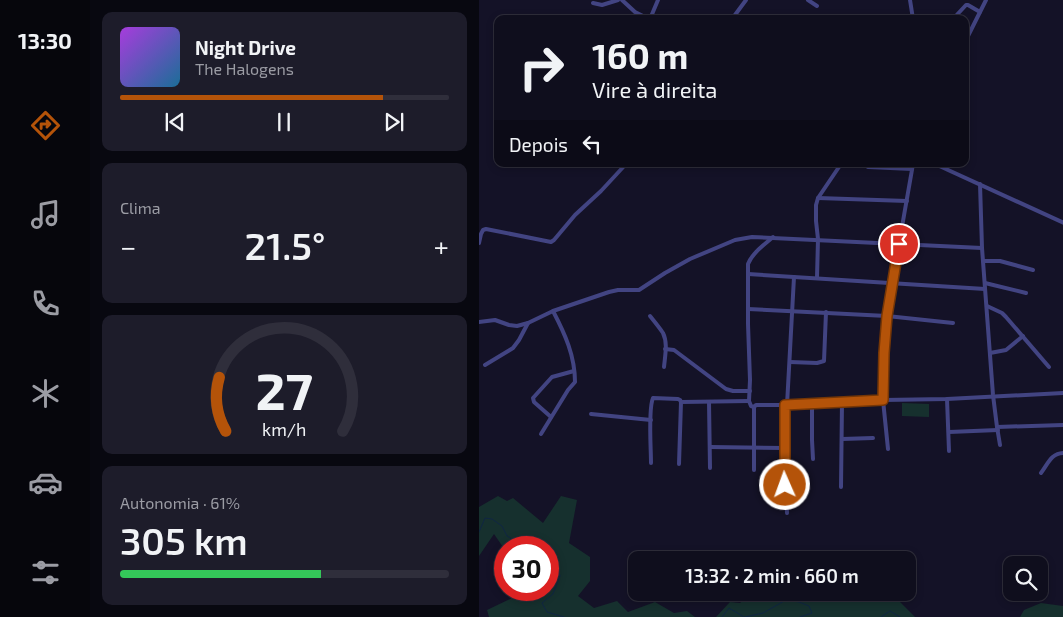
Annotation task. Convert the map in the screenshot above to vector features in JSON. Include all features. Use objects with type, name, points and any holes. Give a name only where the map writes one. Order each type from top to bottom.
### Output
[{"type":"street","points":[[593,2],[602,5],[620,0],[641,15]]},
{"type":"street","points":[[651,15],[658,0]]},
{"type":"street","points":[[735,15],[746,0]]},
{"type":"street","points":[[808,0],[817,6]]},
{"type":"street","points":[[910,0],[912,15]]},
{"type":"street","points":[[969,34],[986,0]]},
{"type":"street","points":[[957,15],[966,5],[980,12]]},
{"type":"street","points":[[479,243],[483,230],[486,229],[551,242],[623,167]]},
{"type":"street","points":[[817,278],[815,211],[818,198],[839,167]]},
{"type":"street","points":[[868,167],[912,169],[887,316],[883,400],[888,449]]},
{"type":"street","points":[[942,167],[1063,223]]},
{"type":"street","points":[[980,184],[982,248],[993,397],[1000,445]]},
{"type":"street","points":[[818,198],[907,201]]},
{"type":"street","points":[[479,322],[495,320],[513,326],[528,323],[553,311],[613,290],[639,290],[686,262],[735,240],[752,237],[982,248]]},
{"type":"street","points":[[754,470],[754,407],[749,402],[748,264],[750,258],[773,237]]},
{"type":"street","points":[[983,261],[1000,261],[1033,270]]},
{"type":"street","points":[[748,274],[985,289]]},
{"type":"street","points":[[787,513],[786,405],[794,277]]},
{"type":"street","points":[[985,282],[1026,293]]},
{"type":"street","points":[[987,306],[1004,314],[1049,367]]},
{"type":"street","points":[[748,309],[887,316],[953,323]]},
{"type":"street","points":[[541,434],[568,390],[574,384],[570,347],[553,311]]},
{"type":"street","points":[[790,362],[823,362],[826,312]]},
{"type":"street","points":[[650,316],[665,338],[664,367]]},
{"type":"street","points":[[485,365],[513,348],[528,323]]},
{"type":"street","points":[[990,353],[1007,350],[1023,336]]},
{"type":"street","points":[[665,349],[670,348],[674,350],[726,389],[750,391]]},
{"type":"street","points":[[551,417],[534,402],[533,398],[552,377],[574,371]]},
{"type":"street","points":[[754,407],[760,405],[1063,393]]},
{"type":"street","points":[[651,463],[653,398],[678,399],[681,402],[749,402]]},
{"type":"street","points":[[947,399],[949,451]]},
{"type":"street","points":[[679,464],[681,402]]},
{"type":"street","points":[[709,402],[710,468]]},
{"type":"street","points":[[841,488],[842,402]]},
{"type":"street","points":[[812,404],[811,440],[813,459]]},
{"type":"street","points":[[591,414],[651,420]]},
{"type":"street","points":[[949,432],[1063,425]]},
{"type":"street","points":[[842,439],[873,438]]},
{"type":"street","points":[[710,447],[785,448]]},
{"type":"street","points":[[1041,473],[1055,454],[1063,453]]},
{"type":"green space","points":[[902,403],[929,404],[929,417],[902,416]]},
{"type":"green space","points":[[498,496],[507,501],[513,498],[543,523],[561,496],[577,500],[569,543],[590,557],[590,581],[578,596],[594,608],[617,601],[628,612],[655,602],[674,613],[687,611],[695,617],[489,617],[487,610],[506,601],[559,601],[559,536],[495,536],[494,534],[479,556],[479,507]]},
{"type":"green space","points":[[742,601],[899,601],[915,617],[716,617],[730,602],[740,603]]},
{"type":"green space","points":[[1041,603],[1063,606],[1063,617],[1020,617],[1024,610]]},
{"type":"waterway","points":[[479,532],[485,518],[492,519],[502,526],[507,536]]},
{"type":"waterway","points":[[559,571],[559,579]]},
{"type":"waterway","points":[[745,617],[763,613],[786,600],[809,606],[812,613],[800,617]]},
{"type":"waterway","points":[[544,601],[542,603],[547,612],[564,617]]},
{"type":"waterway","points":[[722,617],[729,608],[744,617]]},
{"type":"waterway","points":[[881,617],[890,611],[900,617]]},
{"type":"route","points":[[785,485],[785,405],[883,400],[887,316],[899,244]]}]
